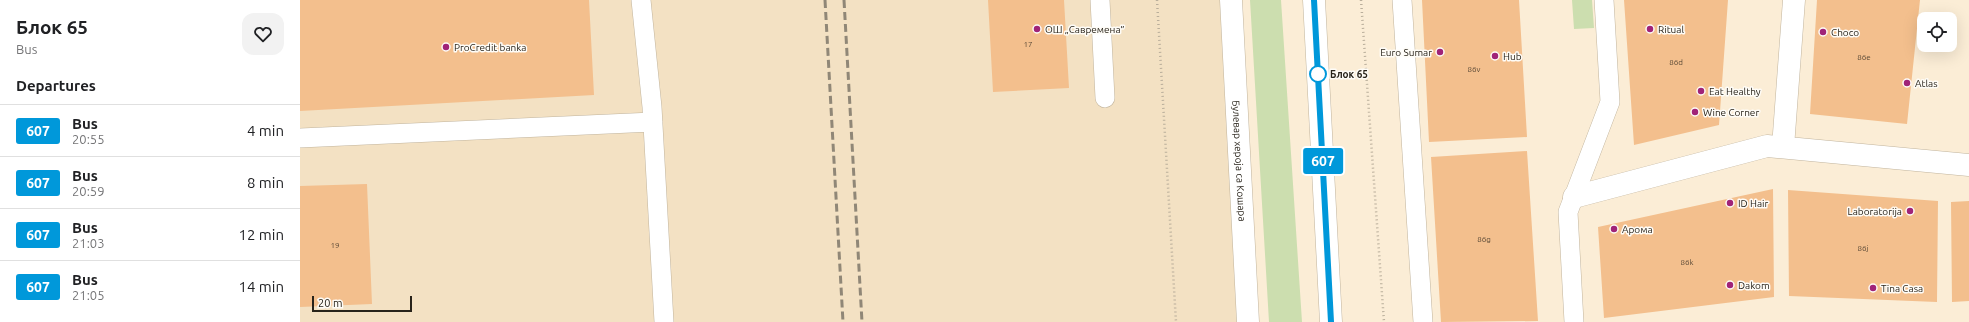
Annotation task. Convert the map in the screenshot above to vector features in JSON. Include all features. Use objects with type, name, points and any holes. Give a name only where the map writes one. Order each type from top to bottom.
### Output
[{"type":"main road","name":"Булевар хероја са Кошара","points":[[1231,0],[1248,322]]},
{"type":"main road","points":[[1314,0],[1331,322]]},
{"type":"main road","points":[[1783,147],[1794,0]]},
{"type":"main road","points":[[1574,197],[1767,146],[1969,165]]},
{"type":"lane","points":[[641,0],[653,122],[664,322]]},
{"type":"lane","points":[[1100,0],[1105,98]]},
{"type":"lane","points":[[1402,0],[1423,322]]},
{"type":"lane","points":[[1574,322],[1568,212],[1610,102],[1604,0]]},
{"type":"lane","points":[[300,138],[653,122]]},
{"type":"path","points":[[1157,0],[1176,322]]},
{"type":"path","points":[[1361,0],[1384,322]]},
{"type":"shaded area","points":[[300,0],[1233,0],[1250,322],[300,322]]},
{"type":"green space","points":[[1250,0],[1281,0],[1302,322],[1269,322]]},
{"type":"green space","points":[[1572,0],[1592,0],[1594,28],[1574,29]]},
{"type":"building","name":"ProCredit banka","points":[[300,0],[589,0],[594,95],[300,111]]},
{"type":"building","points":[[988,0],[1064,0],[1069,88],[993,92]]},
{"type":"building","points":[[1422,0],[1519,0],[1527,137],[1429,142]]},
{"type":"building","points":[[1624,0],[1728,0],[1719,125],[1634,145]]},
{"type":"building","points":[[1817,0],[1920,0],[1919,12],[1917,12],[1917,29],[1907,124],[1810,114]]},
{"type":"building","points":[[1527,151],[1538,321],[1441,322],[1431,157]]},
{"type":"building","points":[[367,184],[372,304],[300,307],[300,186]]},
{"type":"building","points":[[1773,189],[1774,297],[1604,318],[1598,227]]},
{"type":"building","points":[[1788,190],[1938,201],[1937,302],[1789,296]]},
{"type":"building","points":[[1969,201],[1969,301],[1952,302],[1951,202]]},
{"type":"railway","points":[[825,0],[843,322]]},
{"type":"railway","points":[[844,0],[862,322]]},
{"type":"bus line","name":"607","points":[[1314,0],[1331,322]]},
{"type":"place","name":"ОШ „Савремена”","points":[[1037,29]]},
{"type":"place","name":"Ritual","points":[[1650,29]]},
{"type":"place","name":"Choco","points":[[1823,32]]},
{"type":"place","name":"ProCredit banka","points":[[446,47]]},
{"type":"place","name":"Euro Sumar","points":[[1440,52]]},
{"type":"place","name":"Hub","points":[[1495,56]]},
{"type":"place","name":"Блок 65","points":[[1318,74]]},
{"type":"place","name":"Atlas","points":[[1907,83]]},
{"type":"place","name":"Eat Healthy","points":[[1701,91]]},
{"type":"place","name":"Wine Corner","points":[[1695,112]]},
{"type":"place","name":"ID Hair","points":[[1730,203]]},
{"type":"place","name":"Laboratorija","points":[[1910,211]]},
{"type":"place","name":"Арома","points":[[1614,229]]},
{"type":"place","name":"Dakom","points":[[1730,285]]},
{"type":"place","name":"Tina Casa","points":[[1873,288]]}]
